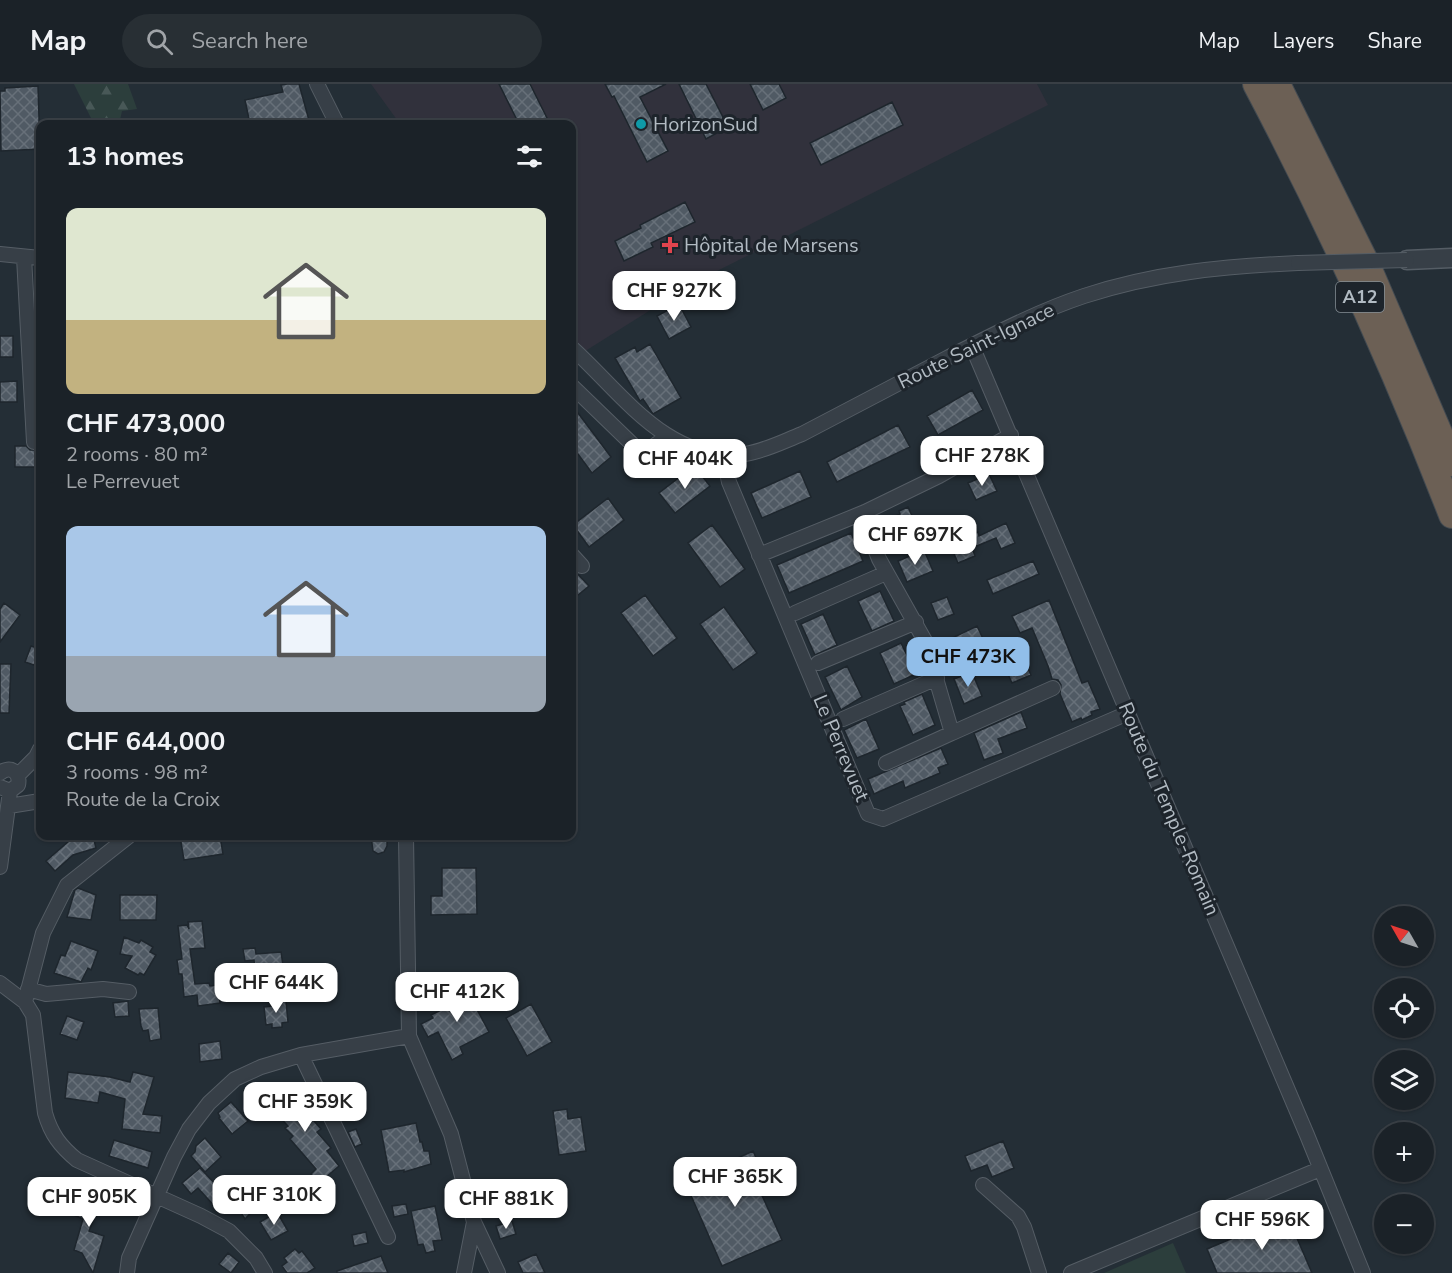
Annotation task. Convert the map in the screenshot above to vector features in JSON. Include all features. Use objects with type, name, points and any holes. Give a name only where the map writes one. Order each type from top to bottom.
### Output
[{"type":"highway","name":"A12","points":[[1256,84],[1355,284],[1407,402],[1452,515]]},
{"type":"highway","name":"A12","points":[[1277,84],[1367,265],[1452,463]]},
{"type":"street","points":[[316,84],[335,120]]},
{"type":"street","points":[[0,254],[36,258]]},
{"type":"street","points":[[24,257],[34,442]]},
{"type":"street","points":[[1407,260],[1452,258]]},
{"type":"street","name":"Route Saint-Ignace","points":[[576,352],[647,422],[667,436],[685,446],[723,454],[745,454],[802,434],[972,346],[1051,309],[1117,286],[1220,267],[1407,260]]},
{"type":"street","name":"Route du Temple-Romain","points":[[972,346],[1303,1124],[1363,1273]]},
{"type":"street","points":[[576,390],[641,450],[654,446],[667,436]]},
{"type":"street","points":[[759,555],[865,512],[939,476],[1011,435]]},
{"type":"street","name":"Le Perrevuet","points":[[723,454],[729,482],[868,814],[883,819],[1128,713]]},
{"type":"street","points":[[865,512],[871,539],[886,573],[925,640],[952,733]]},
{"type":"street","points":[[576,559],[582,566]]},
{"type":"street","points":[[795,613],[886,573]]},
{"type":"street","points":[[818,663],[916,622]]},
{"type":"street","points":[[843,719],[937,678]]},
{"type":"street","points":[[886,763],[1053,688]]},
{"type":"street","points":[[0,867],[9,806],[5,789],[18,785],[18,775],[36,757]]},
{"type":"street","points":[[0,773],[11,769],[18,775]]},
{"type":"street","points":[[9,806],[36,802]]},
{"type":"street","points":[[124,840],[67,885],[43,933],[27,996],[33,1015],[45,1113],[49,1128],[61,1147],[77,1160],[230,1231],[256,1258],[265,1273]]},
{"type":"street","points":[[406,840],[409,1036],[451,1134],[474,1222],[498,1273]]},
{"type":"street","points":[[0,983],[27,996],[103,989],[129,992]]},
{"type":"street","points":[[127,1273],[129,1258],[189,1129],[208,1103],[235,1079],[261,1067],[301,1055],[409,1036]]},
{"type":"street","points":[[301,1055],[388,1237]]},
{"type":"street","points":[[1071,1273],[1320,1169]]},
{"type":"street","points":[[983,1185],[1009,1206],[1021,1221],[1039,1273]]},
{"type":"street","points":[[464,1273],[474,1222]]},
{"type":"shaded area","name":"Hôpital de Marsens","points":[[371,84],[1037,84],[1048,105],[695,282],[579,355],[576,352],[576,120],[397,120]]},
{"type":"green space","points":[[74,84],[128,84],[137,109],[122,111],[120,120],[92,120]]},
{"type":"green space","points":[[1173,1243],[1186,1273],[1104,1273]]},
{"type":"building","points":[[299,84],[309,120],[249,120],[245,100],[283,92],[281,85]]},
{"type":"building","points":[[499,84],[530,84],[548,120],[517,120]]},
{"type":"building","name":"HorizonSud","points":[[605,84],[666,84],[640,97],[668,151],[647,162],[614,96],[612,97]]},
{"type":"building","name":"HorizonSud","points":[[679,84],[706,84],[728,127],[706,139]]},
{"type":"building","name":"HorizonSud","points":[[750,84],[779,84],[786,98],[763,110]]},
{"type":"building","points":[[38,86],[39,120],[36,120],[36,149],[1,151],[0,91],[5,91],[5,88]]},
{"type":"building","points":[[892,102],[903,125],[821,165],[810,143]]},
{"type":"building","points":[[685,202],[695,222],[651,243],[653,247],[624,261],[615,241],[641,228],[640,225]]},
{"type":"building","points":[[679,304],[691,327],[669,339],[657,316]]},
{"type":"building","points":[[0,336],[13,336],[13,357],[0,357]]},
{"type":"building","points":[[650,344],[681,398],[653,414],[643,399],[640,401],[615,358],[635,347],[637,352]]},
{"type":"building","points":[[17,381],[17,402],[0,402],[0,382]]},
{"type":"building","points":[[972,390],[983,410],[938,435],[927,416]]},
{"type":"building","points":[[576,410],[611,457],[592,473],[576,451]]},
{"type":"building","points":[[898,425],[910,447],[837,482],[827,462]]},
{"type":"building","points":[[15,446],[26,446],[30,450],[36,450],[36,467],[15,467]]},
{"type":"building","points":[[694,466],[710,486],[675,513],[659,493]]},
{"type":"building","points":[[800,471],[811,497],[762,518],[751,493]]},
{"type":"building","points":[[989,474],[997,491],[976,500],[968,483]]},
{"type":"building","points":[[608,498],[624,520],[589,547],[576,529],[576,523]]},
{"type":"building","points":[[908,507],[913,518],[904,522],[903,520],[906,527],[887,536],[881,522],[900,514],[899,511]]},
{"type":"building","points":[[1006,523],[1015,543],[1001,549],[996,538],[972,548],[975,556],[958,563],[951,547],[960,544],[958,540],[978,532],[979,536]]},
{"type":"building","points":[[712,525],[745,569],[720,587],[688,543]]},
{"type":"building","points":[[851,533],[863,561],[789,593],[777,565]]},
{"type":"building","points":[[924,550],[933,571],[907,582],[898,561]]},
{"type":"building","points":[[1033,561],[1039,574],[993,594],[987,580]]},
{"type":"building","points":[[576,572],[589,586],[576,597]]},
{"type":"building","points":[[880,591],[894,621],[872,631],[858,601]]},
{"type":"building","points":[[645,595],[677,638],[653,656],[621,613]]},
{"type":"building","points":[[947,597],[954,614],[938,620],[931,603]]},
{"type":"building","points":[[1049,600],[1082,683],[1088,681],[1100,709],[1091,712],[1092,715],[1082,720],[1081,718],[1072,722],[1060,694],[1061,685],[1058,680],[1052,679],[1032,628],[1020,633],[1012,616]]},
{"type":"building","points":[[4,603],[20,615],[0,642],[0,609]]},
{"type":"building","points":[[724,607],[757,653],[733,670],[700,624]]},
{"type":"building","points":[[823,614],[837,645],[815,655],[801,624]]},
{"type":"building","points":[[977,626],[986,645],[958,657],[950,639]]},
{"type":"building","points":[[901,643],[916,674],[894,684],[880,653]]},
{"type":"building","points":[[31,646],[36,648],[36,666],[25,662]]},
{"type":"building","points":[[1021,653],[1031,675],[1012,683],[1002,661]]},
{"type":"building","points":[[0,664],[11,664],[9,713],[0,713]]},
{"type":"building","points":[[847,666],[862,697],[841,710],[825,677]]},
{"type":"building","points":[[972,672],[982,696],[964,704],[954,679]]},
{"type":"building","points":[[922,694],[935,725],[913,735],[900,706]]},
{"type":"building","points":[[1021,712],[1027,728],[998,739],[1003,753],[984,760],[974,733]]},
{"type":"building","points":[[866,719],[879,749],[857,758],[844,730]]},
{"type":"building","points":[[941,748],[948,764],[938,768],[940,773],[905,788],[903,781],[874,794],[868,779]]},
{"type":"building","points":[[94,840],[96,848],[73,855],[55,871],[46,861],[69,841]]},
{"type":"building","points":[[181,840],[221,840],[223,854],[184,860]]},
{"type":"building","points":[[372,840],[387,840],[384,852],[378,854],[373,851]]},
{"type":"building","points":[[442,868],[476,868],[477,914],[431,915],[431,896],[442,896]]},
{"type":"building","points":[[78,888],[96,895],[91,920],[67,917],[75,890]]},
{"type":"building","points":[[120,895],[157,895],[156,920],[120,920]]},
{"type":"building","points":[[202,921],[205,948],[190,949],[195,984],[218,985],[220,1003],[198,1006],[197,995],[184,997],[182,974],[179,974],[177,960],[182,959],[178,926],[187,925],[189,929],[188,922]]},
{"type":"building","points":[[124,937],[139,943],[141,940],[153,947],[150,952],[156,955],[144,975],[140,973],[138,975],[125,968],[132,956],[120,954]]},
{"type":"building","points":[[71,941],[98,951],[91,970],[88,968],[81,982],[54,973],[61,955],[65,956]]},
{"type":"building","points":[[255,948],[256,954],[281,952],[284,972],[259,976],[254,960],[245,961],[243,949]]},
{"type":"building","points":[[464,985],[489,1032],[460,1047],[463,1054],[452,1060],[438,1032],[428,1037],[421,1024],[433,1018],[431,1015],[451,1005],[445,995]]},
{"type":"building","points":[[128,1001],[129,1016],[115,1017],[113,1003]]},
{"type":"building","points":[[286,1001],[288,1022],[282,1023],[282,1027],[272,1028],[272,1024],[266,1025],[264,1007],[272,1006],[271,1002]]},
{"type":"building","points":[[531,1004],[552,1042],[527,1056],[506,1018]]},
{"type":"building","points":[[158,1008],[161,1039],[150,1041],[148,1030],[143,1031],[141,1026],[139,1009]]},
{"type":"building","points":[[67,1016],[84,1022],[77,1040],[60,1034]]},
{"type":"building","points":[[220,1041],[222,1059],[200,1062],[199,1044]]},
{"type":"building","points":[[68,1072],[130,1082],[133,1072],[154,1077],[143,1114],[162,1116],[160,1133],[122,1129],[125,1099],[100,1092],[98,1103],[65,1098]]},
{"type":"building","points":[[291,1083],[305,1100],[300,1105],[321,1129],[317,1132],[331,1148],[327,1151],[339,1166],[319,1183],[311,1174],[316,1169],[290,1139],[293,1136],[285,1128],[288,1126],[274,1111],[282,1103],[276,1097]]},
{"type":"building","points":[[231,1102],[248,1121],[232,1134],[219,1118],[218,1113]]},
{"type":"building","points":[[567,1109],[568,1119],[581,1117],[586,1151],[559,1155],[553,1111]]},
{"type":"building","points":[[416,1123],[420,1142],[422,1142],[424,1151],[429,1151],[431,1164],[404,1172],[404,1170],[389,1172],[381,1130]]},
{"type":"building","points":[[356,1129],[362,1144],[355,1147],[348,1132]]},
{"type":"building","points":[[205,1138],[221,1157],[205,1172],[191,1156],[196,1146]]},
{"type":"building","points":[[114,1140],[152,1152],[148,1168],[109,1156]]},
{"type":"building","points":[[1003,1141],[1014,1168],[992,1177],[987,1165],[971,1171],[965,1156]]},
{"type":"building","points":[[753,1151],[769,1187],[760,1191],[782,1240],[722,1266],[685,1182]]},
{"type":"building","points":[[200,1168],[220,1189],[232,1177],[257,1206],[245,1219],[238,1208],[234,1212],[225,1202],[217,1209],[198,1188],[191,1194],[182,1183]]},
{"type":"building","points":[[85,1189],[103,1196],[89,1231],[104,1236],[93,1273],[82,1253],[74,1250],[83,1219],[74,1215]]},
{"type":"building","points":[[406,1204],[408,1214],[394,1217],[392,1206]]},
{"type":"building","points":[[435,1206],[442,1240],[433,1241],[435,1251],[426,1253],[423,1244],[418,1245],[411,1211]]},
{"type":"building","points":[[277,1212],[288,1231],[271,1240],[260,1222]]},
{"type":"building","points":[[1287,1215],[1312,1273],[1217,1273],[1207,1249]]},
{"type":"building","points":[[512,1221],[516,1234],[500,1239],[496,1226]]},
{"type":"building","points":[[366,1232],[368,1243],[354,1246],[352,1235]]},
{"type":"building","points":[[295,1249],[299,1253],[302,1251],[315,1268],[307,1273],[287,1273],[282,1266],[287,1262],[284,1258]]},
{"type":"building","points":[[228,1253],[239,1262],[231,1273],[219,1264]]},
{"type":"building","points":[[536,1254],[545,1273],[523,1273],[518,1262]]},
{"type":"building","points":[[381,1256],[388,1273],[337,1273],[337,1271]]},
{"type":"place","name":"HorizonSud","points":[[641,124]]},
{"type":"place","name":"Hôpital de Marsens","points":[[670,245]]}]
